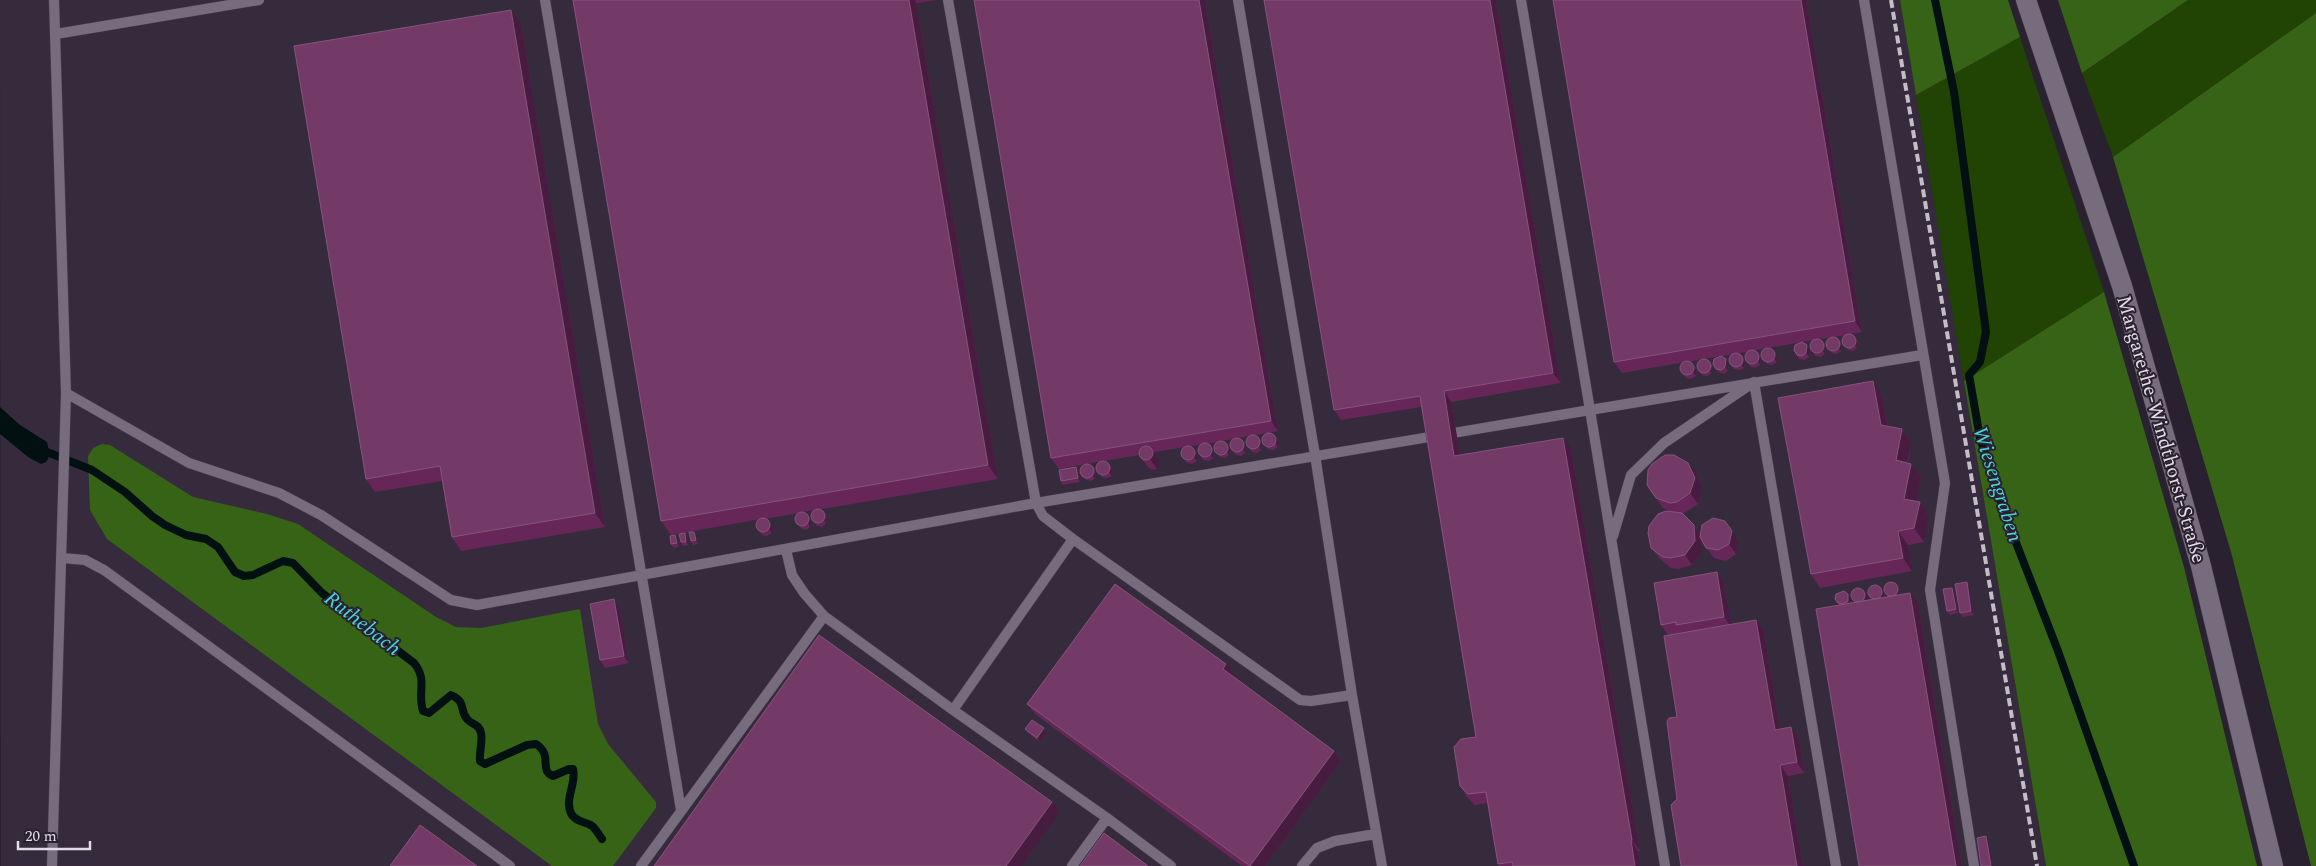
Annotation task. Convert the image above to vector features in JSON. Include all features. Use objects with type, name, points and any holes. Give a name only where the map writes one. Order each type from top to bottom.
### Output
[{"type":"street","name":"Margarethe-Windthorst-Straße","points":[[2026,0],[2122,286],[2201,566],[2273,866]]},
{"type":"lane","points":[[52,866],[66,393],[54,0]]},
{"type":"lane","points":[[56,34],[259,0]]},
{"type":"lane","points":[[545,0],[681,810]]},
{"type":"lane","points":[[948,0],[1036,503],[1043,516],[1300,700],[1311,701],[1352,695]]},
{"type":"lane","points":[[1238,0],[1315,455],[1375,834],[1382,866]]},
{"type":"lane","points":[[1520,0],[1613,538],[1665,866]]},
{"type":"lane","points":[[1864,0],[1922,355],[1945,483],[1930,590],[1974,866]]},
{"type":"lane","points":[[66,393],[189,463],[287,497],[321,516],[452,600],[477,605],[1036,503],[1922,355]]},
{"type":"lane","points":[[1613,538],[1631,475],[1664,443],[1754,382]]},
{"type":"lane","points":[[1754,382],[1836,866]]},
{"type":"lane","points":[[953,710],[1073,539]]},
{"type":"lane","points":[[786,550],[792,575],[804,594],[824,616],[1171,866]]},
{"type":"lane","points":[[62,558],[85,560],[104,570],[510,866]]},
{"type":"lane","points":[[641,866],[824,616]]},
{"type":"lane","points":[[1072,866],[1106,818]]},
{"type":"lane","points":[[1302,866],[1317,848],[1335,841],[1375,834]]},
{"type":"shaded area","points":[[0,0],[1900,0],[2046,866],[1,866]]},
{"type":"shaded area","points":[[0,407],[20,425],[47,442],[50,455],[46,462],[41,464],[28,457],[0,434]]},
{"type":"green space","points":[[1900,0],[2008,0],[2020,37],[1916,95]]},
{"type":"green space","points":[[2058,0],[2188,0],[2082,73]]},
{"type":"green space","points":[[2188,0],[2316,0],[2316,13],[2113,157],[2082,73]]},
{"type":"green space","points":[[2316,13],[2316,866],[2311,866],[2231,552],[2113,157]]},
{"type":"green space","points":[[2020,37],[2104,292],[1964,381],[1916,95]]},
{"type":"green space","points":[[2104,292],[2184,567],[2257,866],[2046,866],[1964,381]]},
{"type":"green space","points":[[102,444],[110,445],[193,497],[267,514],[298,524],[436,617],[456,627],[481,628],[580,609],[598,724],[608,744],[656,802],[656,808],[613,866],[552,866],[107,539],[90,510],[88,456],[93,448]]},
{"type":"building","points":[[573,0],[909,0],[988,465],[661,521]]},
{"type":"building","points":[[974,0],[1199,0],[1271,421],[1051,458]]},
{"type":"building","points":[[1264,0],[1490,0],[1553,373],[1444,391],[1454,456],[1563,438],[1635,866],[1513,866],[1512,862],[1498,864],[1486,792],[1468,794],[1460,786],[1454,747],[1461,739],[1476,737],[1420,396],[1334,410]]},
{"type":"building","points":[[1553,0],[1801,0],[1855,321],[1614,362]]},
{"type":"building","points":[[511,10],[595,513],[452,537],[440,466],[366,479],[294,46]]},
{"type":"building","points":[[1849,334],[1854,336],[1856,341],[1854,346],[1849,348],[1844,346],[1842,341],[1844,336]]},
{"type":"building","points":[[1833,337],[1838,339],[1840,344],[1838,349],[1833,351],[1828,349],[1826,344],[1828,339]]},
{"type":"building","points":[[1817,339],[1822,341],[1824,346],[1822,351],[1817,353],[1812,351],[1810,346],[1812,341]]},
{"type":"building","points":[[1802,342],[1807,345],[1806,353],[1802,356],[1797,355],[1794,350],[1795,345]]},
{"type":"building","points":[[1768,348],[1773,350],[1775,355],[1773,360],[1768,362],[1763,360],[1761,355],[1763,350]]},
{"type":"building","points":[[1752,350],[1757,352],[1759,357],[1757,362],[1752,364],[1747,362],[1745,357],[1747,352]]},
{"type":"building","points":[[1736,353],[1741,355],[1743,360],[1741,365],[1736,367],[1731,365],[1729,360],[1731,355]]},
{"type":"building","points":[[1721,356],[1726,359],[1725,367],[1721,370],[1716,369],[1713,364],[1714,359]]},
{"type":"building","points":[[1704,359],[1709,361],[1711,366],[1709,371],[1704,373],[1699,371],[1697,366],[1699,361]]},
{"type":"building","points":[[1687,361],[1692,363],[1694,368],[1692,373],[1687,375],[1682,373],[1680,368],[1682,363]]},
{"type":"building","points":[[1873,381],[1881,425],[1902,429],[1896,460],[1911,464],[1904,499],[1920,502],[1914,528],[1898,531],[1903,558],[1811,574],[1778,398]]},
{"type":"building","points":[[1269,433],[1274,435],[1276,440],[1274,445],[1269,447],[1264,445],[1262,440],[1264,435]]},
{"type":"building","points":[[1253,435],[1258,437],[1260,442],[1258,447],[1253,449],[1248,447],[1246,442],[1248,437]]},
{"type":"building","points":[[1237,438],[1242,440],[1244,445],[1242,450],[1237,452],[1232,450],[1230,445],[1232,440]]},
{"type":"building","points":[[1221,441],[1226,443],[1228,448],[1226,453],[1221,455],[1216,453],[1214,448],[1216,443]]},
{"type":"building","points":[[1205,443],[1210,445],[1212,450],[1210,455],[1205,457],[1200,455],[1198,450],[1200,445]]},
{"type":"building","points":[[1146,446],[1151,448],[1153,453],[1151,458],[1146,460],[1141,458],[1139,453],[1141,448]]},
{"type":"building","points":[[1188,446],[1193,448],[1195,453],[1193,458],[1188,460],[1183,458],[1181,453],[1183,448]]},
{"type":"building","points":[[1665,455],[1674,455],[1688,463],[1695,478],[1690,493],[1677,502],[1670,503],[1656,498],[1647,485],[1648,470],[1652,464]]},
{"type":"building","points":[[1103,461],[1108,463],[1110,468],[1108,473],[1103,475],[1098,473],[1096,468],[1098,463]]},
{"type":"building","points":[[1087,464],[1092,466],[1094,471],[1092,476],[1087,478],[1082,476],[1080,471],[1082,466]]},
{"type":"building","points":[[1076,467],[1078,478],[1061,481],[1059,470]]},
{"type":"building","points":[[818,509],[823,511],[825,516],[823,521],[818,523],[813,521],[811,516],[813,511]]},
{"type":"building","points":[[1666,511],[1682,513],[1694,525],[1695,541],[1685,555],[1670,558],[1663,557],[1651,548],[1648,533],[1649,526],[1658,514]]},
{"type":"building","points":[[802,512],[807,514],[809,519],[807,524],[802,526],[797,524],[795,519],[797,514]]},
{"type":"building","points":[[763,518],[768,520],[770,525],[768,530],[763,532],[758,530],[756,525],[758,520]]},
{"type":"building","points":[[1713,518],[1725,521],[1732,531],[1729,544],[1718,550],[1706,548],[1700,537],[1702,525]]},
{"type":"building","points":[[689,532],[694,532],[696,540],[691,541]]},
{"type":"building","points":[[685,533],[686,542],[681,542],[679,534]]},
{"type":"building","points":[[675,535],[677,543],[671,544],[670,536]]},
{"type":"building","points":[[1717,572],[1724,617],[1676,625],[1676,622],[1661,625],[1654,583]]},
{"type":"building","points":[[1891,582],[1896,584],[1898,589],[1896,594],[1891,596],[1886,594],[1884,589],[1886,584]]},
{"type":"building","points":[[1967,582],[1971,611],[1960,613],[1955,584]]},
{"type":"building","points":[[1115,584],[1226,664],[1223,669],[1334,751],[1250,866],[1027,704]]},
{"type":"building","points":[[1875,585],[1880,587],[1882,592],[1880,597],[1875,599],[1870,597],[1868,592],[1870,587]]},
{"type":"building","points":[[1858,588],[1863,590],[1865,595],[1863,600],[1858,602],[1853,600],[1851,595],[1853,590]]},
{"type":"building","points":[[1952,588],[1956,609],[1947,611],[1943,589]]},
{"type":"building","points":[[1844,591],[1848,594],[1848,601],[1843,604],[1838,603],[1835,599],[1836,594]]},
{"type":"building","points":[[1910,593],[1956,866],[1859,866],[1816,609]]},
{"type":"building","points":[[614,599],[624,656],[600,660],[590,604]]},
{"type":"building","points":[[1756,620],[1775,730],[1791,727],[1797,762],[1780,765],[1797,866],[1681,866],[1671,805],[1677,799],[1667,722],[1669,718],[1677,717],[1664,636]]},
{"type":"building","points":[[819,635],[1052,802],[1006,866],[654,866]]},
{"type":"building","points":[[1032,720],[1044,728],[1037,738],[1025,729]]},
{"type":"building","points":[[420,825],[477,866],[390,866]]},
{"type":"building","points":[[1104,833],[1148,866],[1080,866]]},
{"type":"building","points":[[1986,836],[1991,866],[1981,866],[1977,838]]},
{"type":"waterway","name":"Wiesengraben","points":[[1935,0],[1954,92],[1986,332],[1980,362],[1969,375],[1980,438],[2003,509],[2058,651],[2134,866]]},
{"type":"waterway","name":"Ruthebach","points":[[42,450],[92,470],[125,492],[165,525],[186,535],[206,539],[218,547],[235,572],[244,576],[253,575],[283,561],[293,563],[322,593],[414,663],[420,675],[423,711],[429,713],[451,695],[459,701],[465,716],[480,730],[482,740],[480,761],[485,764],[527,745],[536,744],[544,753],[547,770],[553,776],[573,769],[574,775],[569,798],[572,815],[579,821],[592,826],[602,839]]},
{"type":"railway","points":[[1891,0],[2037,866]]}]
